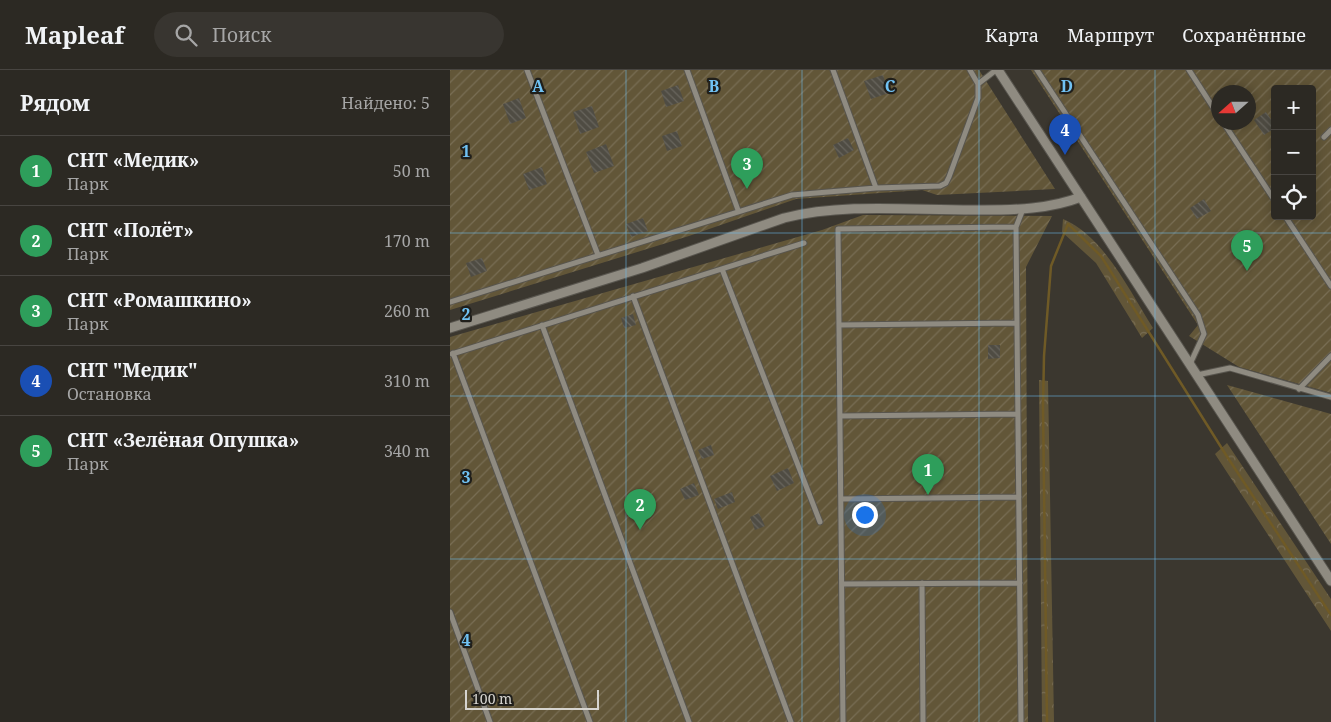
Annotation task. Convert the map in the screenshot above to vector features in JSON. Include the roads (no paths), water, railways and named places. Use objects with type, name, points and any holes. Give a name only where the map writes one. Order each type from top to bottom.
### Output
[{"type":"street","points":[[527,70],[598,255]]},
{"type":"street","points":[[687,70],[738,210]]},
{"type":"street","points":[[833,70],[876,188]]},
{"type":"street","points":[[450,300],[738,210],[792,195],[876,188],[940,186],[946,183],[949,177],[978,98],[978,84],[970,70]]},
{"type":"street","points":[[978,84],[997,70],[1331,581]]},
{"type":"street","points":[[1037,70],[1198,315],[1204,334],[1190,364]]},
{"type":"street","points":[[1189,70],[1211,104]]},
{"type":"street","points":[[1228,130],[1271,195]]},
{"type":"street","points":[[1324,137],[1331,130]]},
{"type":"street","points":[[450,328],[642,268],[784,218],[802,214],[864,209],[1023,209],[1062,204],[1080,197]]},
{"type":"street","points":[[1021,722],[1016,227],[1023,209]]},
{"type":"street","points":[[1288,220],[1331,286]]},
{"type":"street","points":[[843,722],[838,229],[1016,227]]},
{"type":"street","points":[[590,722],[452,354],[804,243]]},
{"type":"street","points":[[722,269],[820,522]]},
{"type":"street","points":[[633,296],[791,722]]},
{"type":"street","points":[[839,325],[1017,323]]},
{"type":"street","points":[[542,325],[689,722]]},
{"type":"street","points":[[1299,389],[1331,356]]},
{"type":"street","points":[[1197,375],[1230,368],[1331,398]]},
{"type":"street","points":[[840,416],[1018,414]]},
{"type":"street","points":[[841,499],[1019,497]]},
{"type":"street","points":[[842,584],[1020,582]]},
{"type":"street","points":[[922,583],[923,722]]},
{"type":"street","points":[[450,612],[490,722]]},
{"type":"waterway","points":[[1047,722],[1044,356],[1051,266],[1068,224],[1101,256],[1226,455],[1331,615]]},
{"type":"place","name":"СНТ \"Медик\"","points":[[1065,155]]},
{"type":"place","name":"СНТ «Ромашкино»","points":[[747,189]]},
{"type":"place","name":"СНТ «Зелёная Опушка»","points":[[1247,271]]},
{"type":"place","name":"СНТ «Медик»","points":[[928,495]]},
{"type":"place","name":"СНТ «Полёт»","points":[[640,530]]}]
